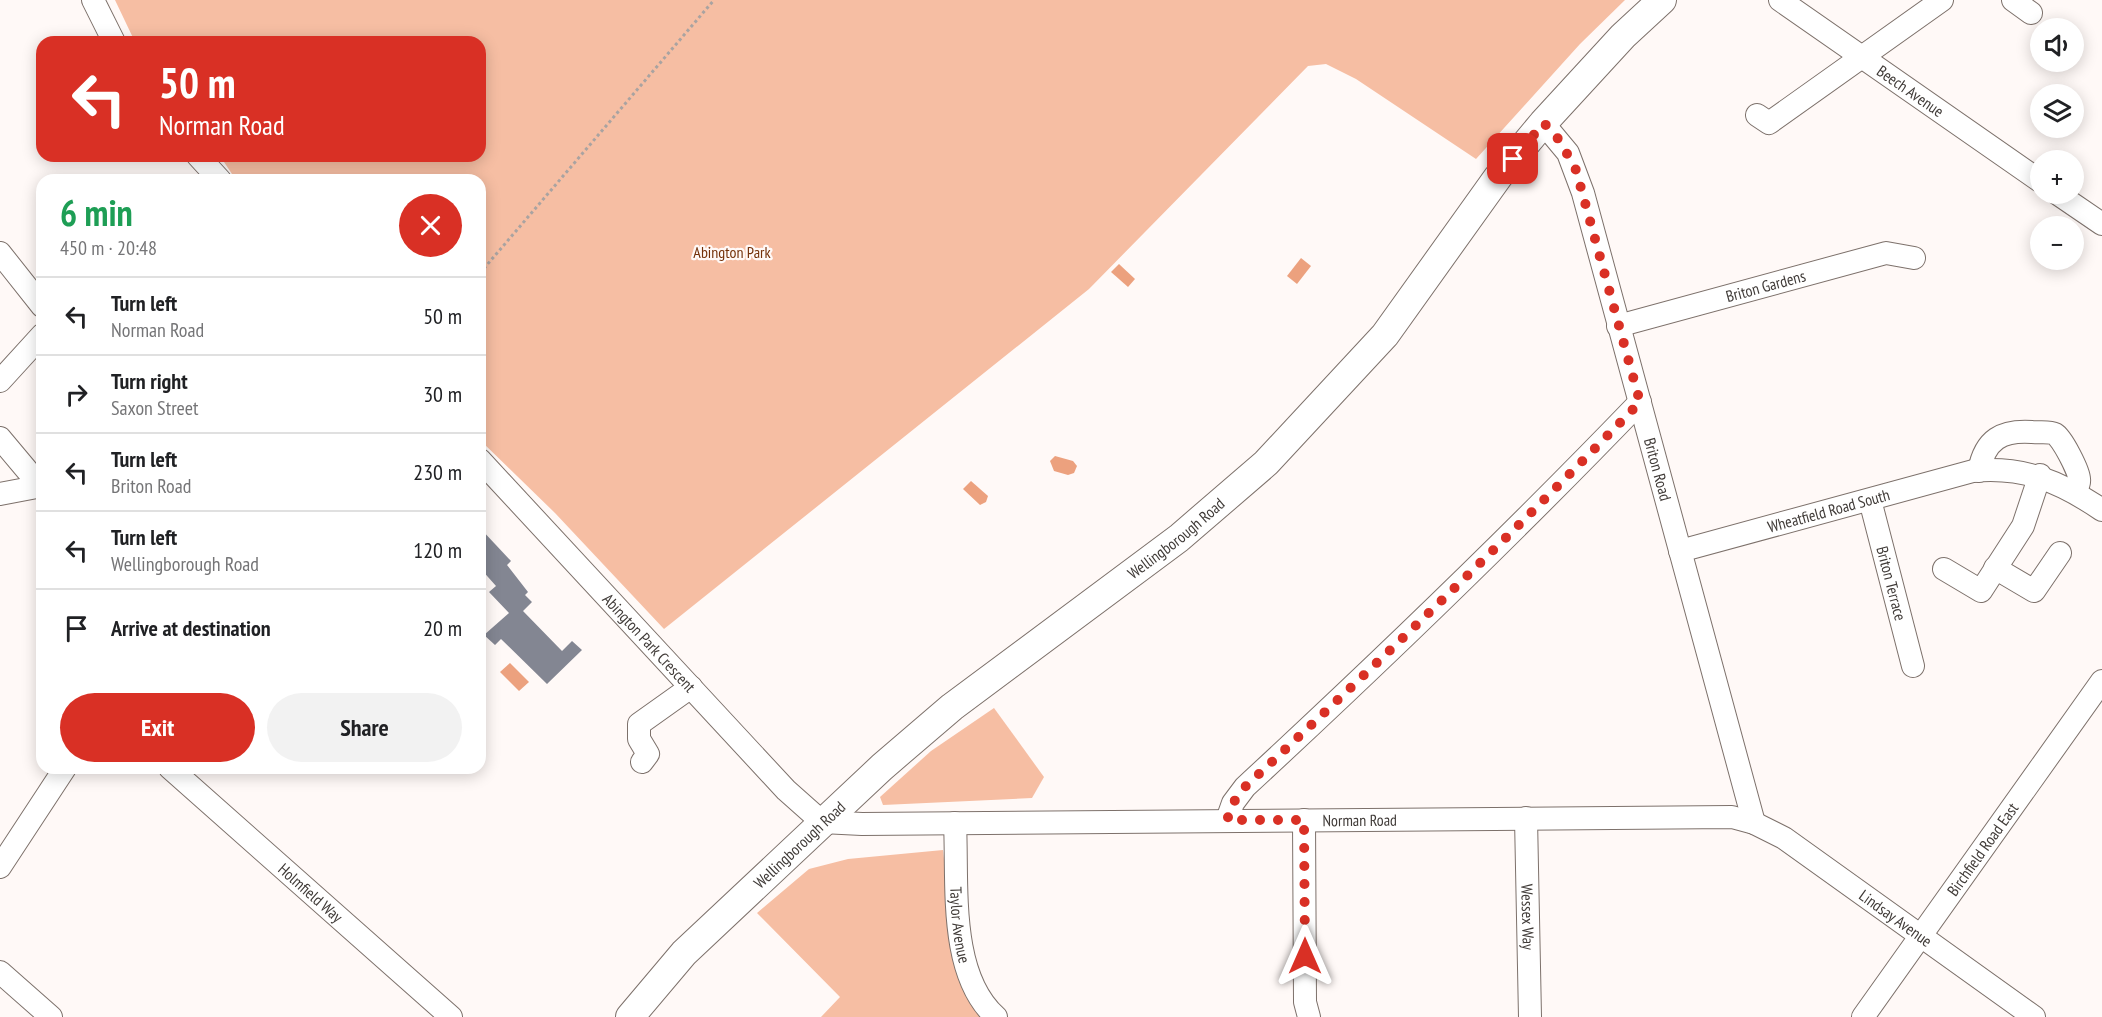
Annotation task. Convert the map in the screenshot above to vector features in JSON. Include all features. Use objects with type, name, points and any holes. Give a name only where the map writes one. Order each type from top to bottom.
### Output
[{"type":"main road","name":"Wellingborough Road","points":[[630,1017],[684,953],[822,822],[952,707],[1179,538],[1266,463],[1385,335],[1498,177],[1544,123],[1623,36],[1662,0]]},
{"type":"street","points":[[93,0],[111,36]]},
{"type":"street","name":"Beech Avenue","points":[[1780,0],[2030,174]]},
{"type":"street","points":[[1757,115],[1769,123],[1942,0]]},
{"type":"street","name":"Briton Road","points":[[1544,123],[1560,141],[1576,170],[1754,823]]},
{"type":"street","points":[[204,162],[214,174]]},
{"type":"street","points":[[2073,204],[2102,224]]},
{"type":"street","points":[[0,252],[36,298]]},
{"type":"street","name":"Briton Gardens","points":[[1618,326],[1886,253],[1914,258]]},
{"type":"street","points":[[0,381],[36,342]]},
{"type":"street","points":[[1227,820],[1233,803],[1245,787],[1431,613],[1640,402]]},
{"type":"street","points":[[1979,471],[1994,439],[2002,434],[2014,431],[2054,434],[2060,439],[2077,471],[2079,484],[2075,492]]},
{"type":"street","points":[[0,438],[36,483]]},
{"type":"street","name":"Abington Park Crescent","points":[[486,466],[786,790],[822,822]]},
{"type":"street","name":"Wheatfield Road South","points":[[1680,551],[1979,471],[2008,470],[2040,476],[2075,492],[2102,510]]},
{"type":"street","points":[[1944,569],[1981,591],[2029,514],[2040,476]]},
{"type":"street","points":[[0,494],[36,486]]},
{"type":"street","name":"Briton Terrace","points":[[1870,500],[1913,666]]},
{"type":"street","points":[[1995,568],[2034,591],[2060,553]]},
{"type":"street","name":"Birchfield Road East","points":[[1863,1017],[2102,681]]},
{"type":"street","points":[[642,762],[648,754],[639,739],[639,724],[691,687]]},
{"type":"street","points":[[0,867],[61,774]]},
{"type":"street","name":"Holmfield Way","points":[[177,774],[452,1017]]},
{"type":"street","name":"Norman Road","points":[[822,822],[955,823],[1706,816],[1754,823]]},
{"type":"street","name":"Wessex Way","points":[[1526,818],[1530,1017]]},
{"type":"street","points":[[1304,820],[1305,1002],[1309,1017]]},
{"type":"street","name":"Taylor Avenue","points":[[955,823],[961,956],[968,978],[980,999],[996,1017]]},
{"type":"street","name":"Lindsay Avenue","points":[[1754,823],[1784,838],[2034,1017]]},
{"type":"street","points":[[0,972],[51,1017]]},
{"type":"path","points":[[486,266],[714,0]]},
{"type":"green space","name":"Abington Park","points":[[115,0],[1625,0],[1580,44],[1476,159],[1356,79],[1326,64],[1308,66],[1089,289],[664,629],[555,513],[486,446],[486,174],[232,174],[224,162],[486,162],[486,36],[132,36]]},
{"type":"green space","points":[[994,708],[1044,777],[1032,798],[883,805],[880,797],[931,751]]},
{"type":"green space","points":[[943,850],[954,949],[987,1017],[821,1017],[840,997],[757,913],[809,869],[848,859]]},
{"type":"shaded area","points":[[1301,258],[1311,266],[1297,284],[1287,276]]},
{"type":"shaded area","points":[[1119,264],[1135,279],[1128,287],[1111,272]]},
{"type":"shaded area","points":[[1055,456],[1073,461],[1077,466],[1074,473],[1068,475],[1054,471],[1050,461]]},
{"type":"shaded area","points":[[971,481],[988,496],[986,502],[980,505],[963,489]]},
{"type":"shaded area","points":[[510,663],[529,682],[519,691],[500,672]]},
{"type":"building","points":[[486,534],[511,561],[507,565],[528,592],[525,595],[532,602],[523,611],[562,651],[572,641],[582,650],[547,684],[501,639],[495,645],[486,637],[486,633],[509,613],[489,592],[496,586],[486,575]]},
{"type":"route","points":[[1305,956],[1304,820],[1227,820],[1233,803],[1245,787],[1414,630],[1523,523],[1640,402],[1583,193],[1568,153],[1544,123],[1513,159]]}]
